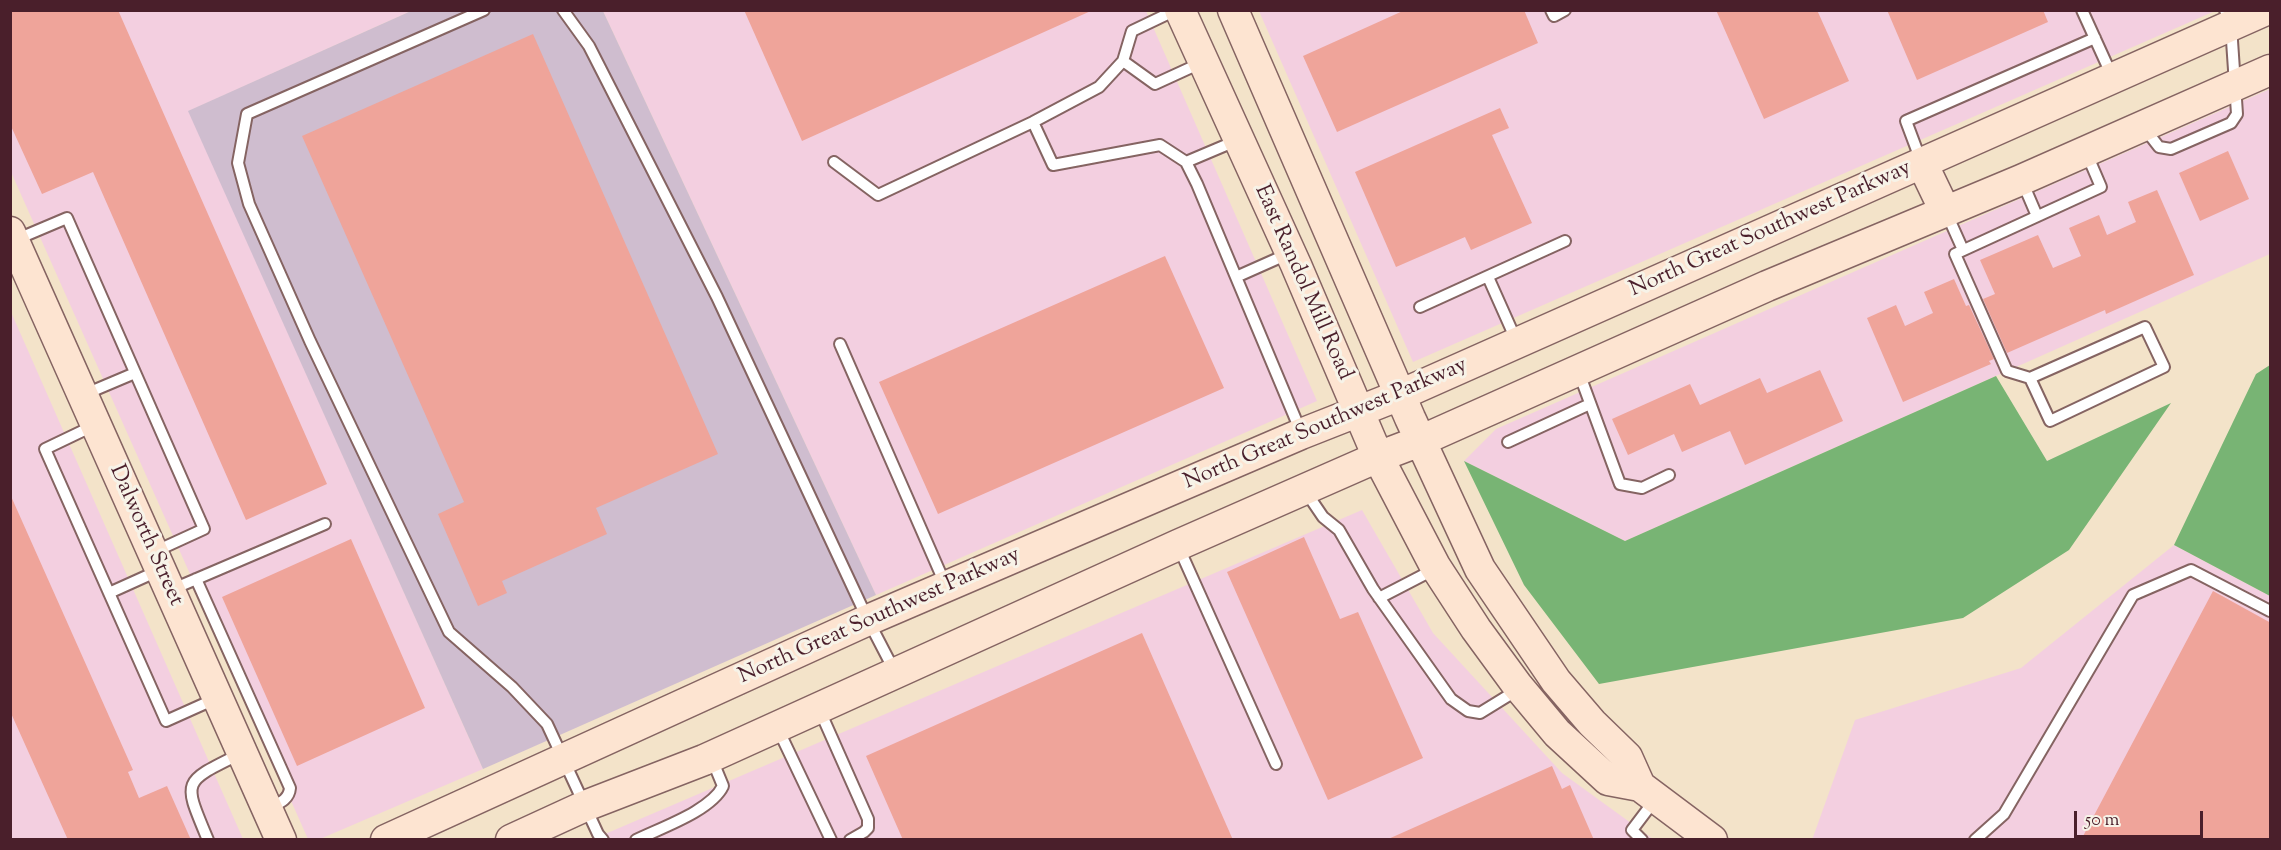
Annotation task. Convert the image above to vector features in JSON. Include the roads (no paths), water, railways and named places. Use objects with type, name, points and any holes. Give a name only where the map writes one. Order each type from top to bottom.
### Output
[{"type":"main road","name":"East Randol Mill Road","points":[[1178,10],[1290,253],[1378,457],[1437,568],[1476,629],[1520,689],[1557,733],[1608,780],[1648,792],[1712,840]]},
{"type":"main road","name":"East Randol Mill Road","points":[[1233,10],[1420,441],[1480,569],[1556,681],[1592,723],[1627,757],[1648,792]]},
{"type":"main road","name":"North Great Southwest Parkway","points":[[386,840],[868,620],[1301,434],[1400,395],[2113,79],[2228,18],[2266,10]]},
{"type":"main road","points":[[511,840],[585,806],[711,757],[1178,545],[1378,457],[1420,441],[1767,286],[2021,180],[2271,70]]},
{"type":"main road","points":[[1922,163],[1946,211]]},
{"type":"main road","name":"Dalworth Street","points":[[12,236],[96,425],[170,573],[206,638],[217,698],[280,840]]},
{"type":"lane","points":[[484,10],[247,114],[238,164],[249,204],[310,341],[449,632],[512,687],[547,724],[598,834],[603,840]]},
{"type":"lane","points":[[563,10],[590,46],[717,297],[868,620],[895,672]]},
{"type":"lane","points":[[834,162],[878,195],[1033,122],[1099,87],[1123,61],[1132,30],[1178,10]]},
{"type":"lane","points":[[1551,10],[1554,15],[1565,10]]},
{"type":"lane","points":[[2082,10],[2113,79]]},
{"type":"lane","points":[[2144,126],[2159,147],[2171,148],[2231,123],[2237,114],[2228,18]]},
{"type":"lane","points":[[1922,163],[1906,121],[2095,38]]},
{"type":"lane","points":[[1123,61],[1155,84],[1203,62]]},
{"type":"lane","points":[[1033,122],[1053,165],[1160,145],[1186,162],[1301,434]]},
{"type":"lane","points":[[1186,162],[1238,140]]},
{"type":"lane","points":[[2030,378],[2050,421],[2164,367],[2145,327],[2030,378],[2007,372],[1955,254],[2101,187],[2086,151]]},
{"type":"lane","points":[[2021,180],[2037,216]]},
{"type":"lane","points":[[1946,211],[1963,250]]},
{"type":"lane","points":[[12,236],[67,218],[204,529],[170,573]]},
{"type":"lane","points":[[1420,307],[1565,241]]},
{"type":"lane","points":[[1236,278],[1290,253]]},
{"type":"lane","points":[[1488,277],[1517,343]]},
{"type":"lane","points":[[840,344],[946,586]]},
{"type":"lane","points":[[1578,370],[1620,484],[1642,488],[1669,475]]},
{"type":"lane","points":[[83,395],[135,373]]},
{"type":"lane","points":[[1508,442],[1590,404]]},
{"type":"lane","points":[[96,425],[45,449],[166,721],[217,698]]},
{"type":"lane","points":[[1304,489],[1323,517],[1339,530],[1379,598],[1451,699],[1468,711],[1480,713],[1520,689]]},
{"type":"lane","points":[[109,593],[325,524]]},
{"type":"lane","points":[[1178,545],[1276,764]]},
{"type":"lane","points":[[1379,598],[1437,568]]},
{"type":"lane","points":[[1975,840],[2004,814],[2133,595],[2191,570],[2271,611]]},
{"type":"lane","points":[[206,638],[278,761],[290,788],[290,794],[285,800],[267,808]]},
{"type":"lane","points":[[819,708],[868,819],[868,828],[850,840]]},
{"type":"lane","points":[[777,727],[831,840]]},
{"type":"lane","points":[[208,840],[191,799],[190,790],[195,779],[204,771],[242,753]]},
{"type":"lane","points":[[636,840],[704,807],[715,798],[723,786],[711,757]]},
{"type":"lane","points":[[1642,840],[1632,831],[1648,792]]}]
